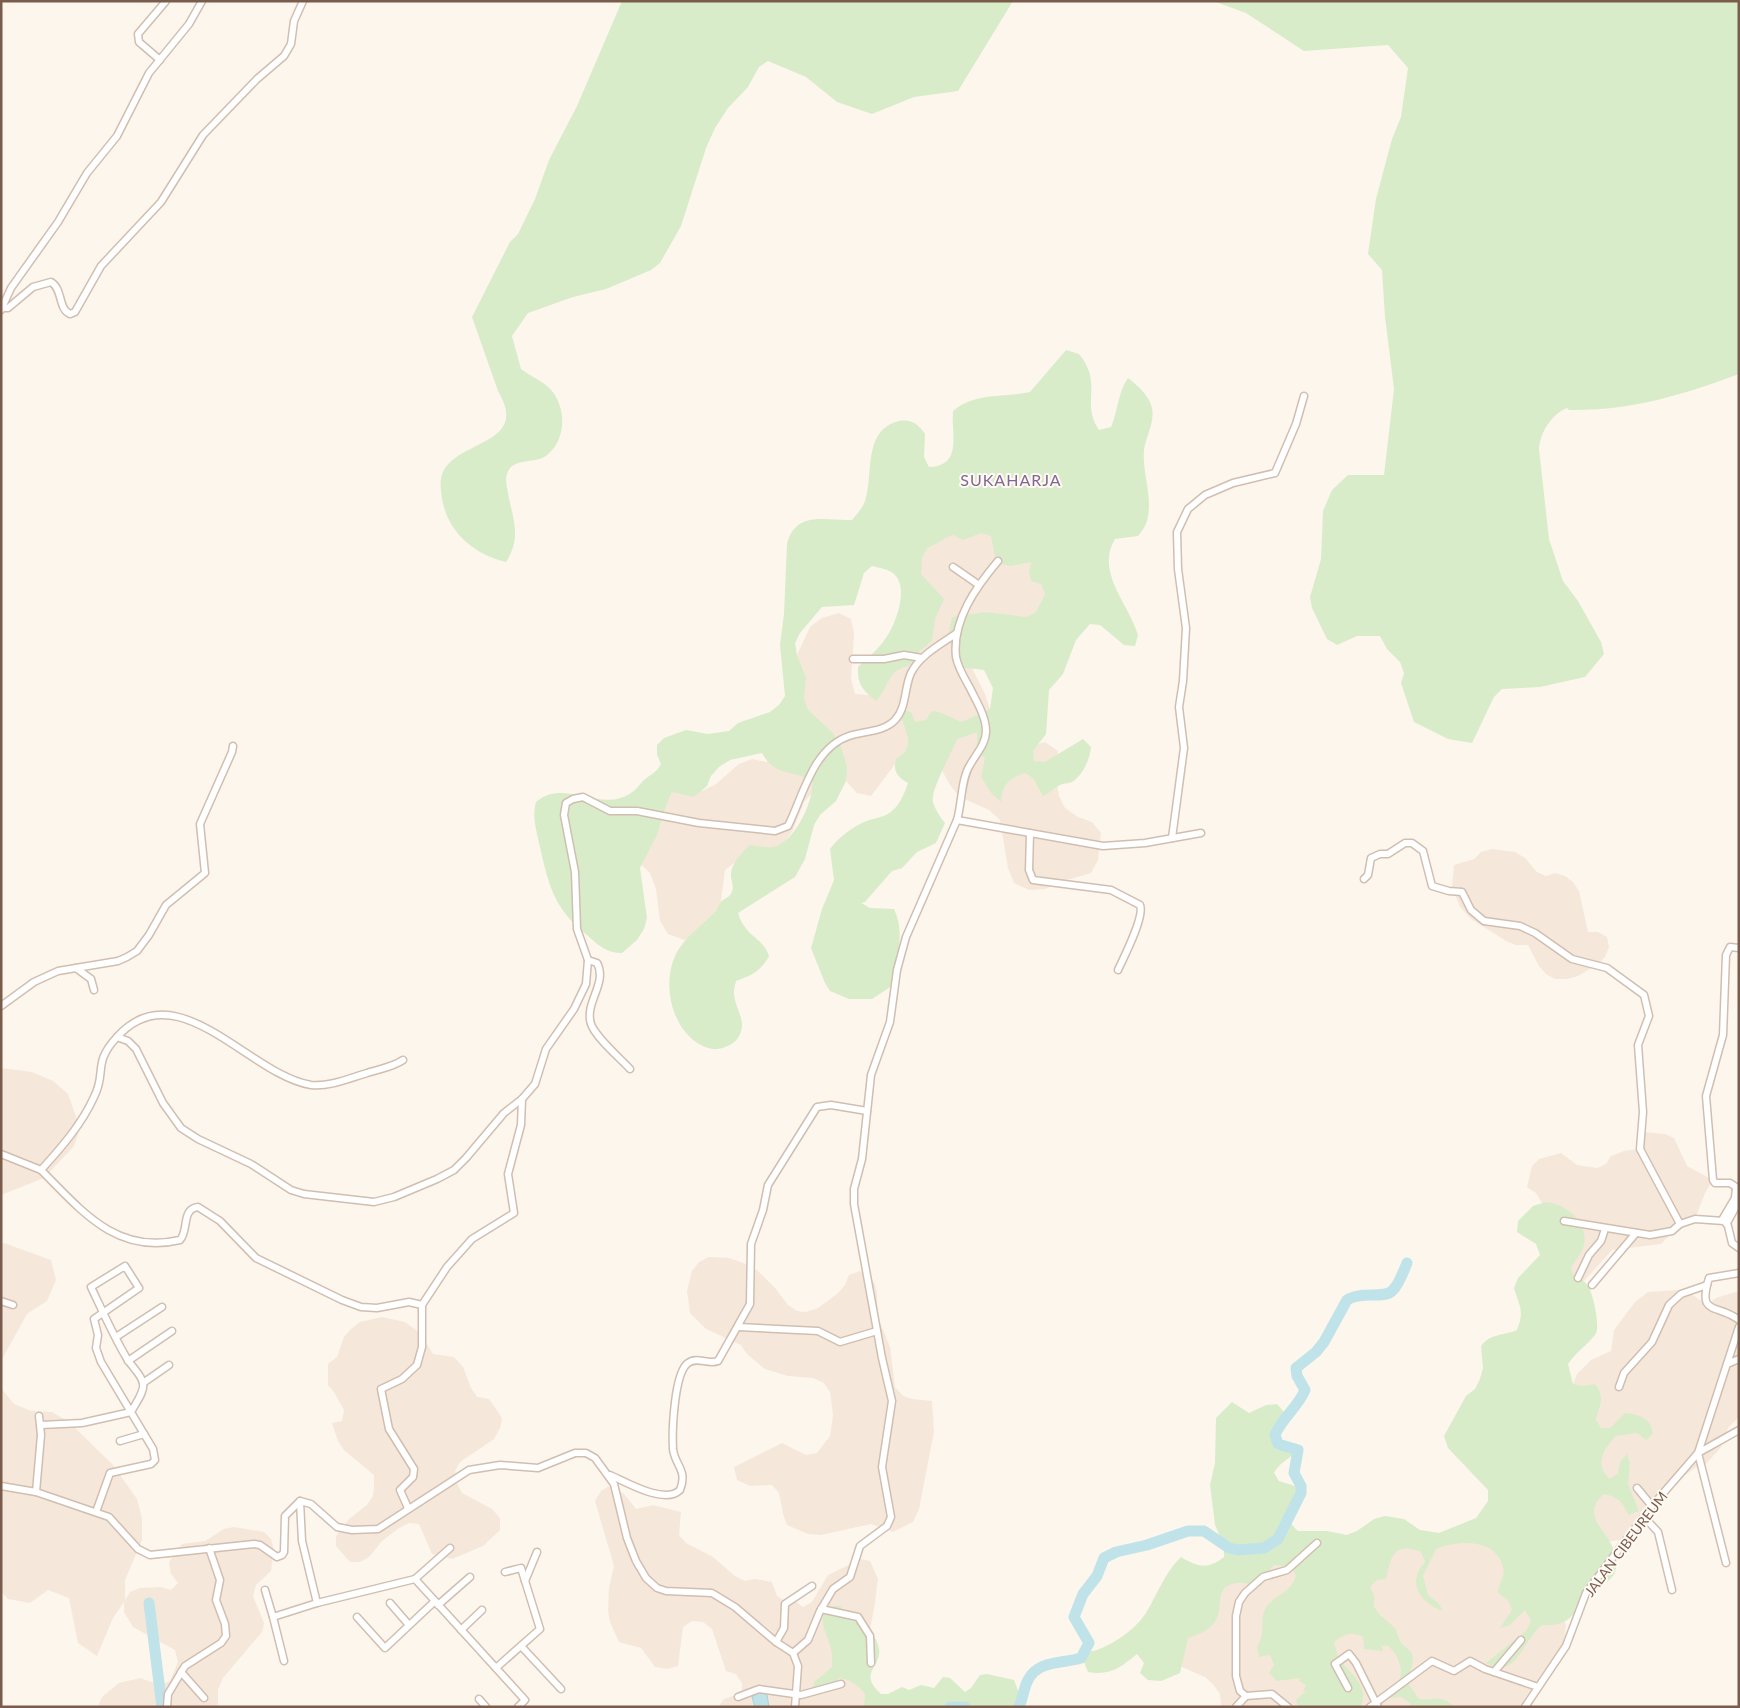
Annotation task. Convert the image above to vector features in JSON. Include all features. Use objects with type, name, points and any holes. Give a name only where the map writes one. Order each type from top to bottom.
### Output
[{"type":"street","points":[[160,60],[139,42],[138,34],[166,1]]},
{"type":"street","points":[[2,309],[11,288],[64,214],[87,173],[117,136],[146,79],[189,24],[202,1]]},
{"type":"street","points":[[2,309],[8,308],[33,287],[51,282],[56,286],[64,311],[70,314],[75,312],[101,266],[161,202],[203,135],[257,79],[284,56],[291,44],[294,22],[303,1]]},
{"type":"street","points":[[1172,838],[1184,748],[1179,707],[1184,681],[1186,628],[1178,568],[1177,532],[1188,509],[1205,495],[1233,483],[1275,473],[1296,424],[1304,396]]},
{"type":"street","points":[[793,1653],[808,1640],[821,1609],[833,1589],[850,1577],[860,1546],[887,1526],[891,1517],[882,1467],[892,1401],[854,1204],[854,1189],[862,1159],[871,1075],[890,1022],[897,970],[906,937],[957,820],[962,800],[965,773],[985,739],[986,728],[981,712],[958,663],[957,633],[962,616],[979,584],[998,561]]},
{"type":"street","points":[[953,567],[979,584]]},
{"type":"street","points":[[117,1037],[128,1041],[136,1049],[169,1113],[186,1132],[252,1164],[284,1187],[304,1194],[374,1202],[410,1191],[454,1170],[473,1151],[504,1113],[522,1099],[534,1084],[546,1050],[579,999],[588,978],[588,960],[577,929],[575,872],[564,816],[566,803],[573,798],[583,797],[610,811],[637,811],[699,823],[775,831],[783,830],[788,826],[810,779],[829,748],[847,737],[888,725],[897,718],[904,702],[910,675],[922,658],[957,633]]},
{"type":"street","points":[[853,658],[884,659],[904,655],[922,658]]},
{"type":"street","points":[[1,1006],[44,977],[58,971],[118,961],[137,951],[166,905],[205,873],[200,824],[233,746]]},
{"type":"street","points":[[957,820],[1103,846],[1172,838],[1202,832]]},
{"type":"street","points":[[1030,833],[1028,870],[1033,880],[1111,890],[1140,905],[1142,909],[1139,919],[1118,970]]},
{"type":"street","points":[[1364,879],[1368,875],[1371,858],[1376,855],[1388,854],[1405,843],[1412,843],[1424,854],[1432,886],[1449,891],[1462,892],[1471,910],[1484,921],[1520,926],[1535,932],[1572,960],[1607,968],[1644,995],[1649,1016],[1638,1045],[1643,1112],[1640,1149],[1680,1224]]},
{"type":"street","points":[[1739,948],[1730,947],[1726,955],[1723,1035],[1706,1096],[1713,1180],[1715,1183],[1730,1183],[1736,1188],[1735,1198],[1724,1222],[1730,1240],[1739,1248]]},
{"type":"street","points":[[588,960],[597,963],[600,975],[591,1010],[592,1027],[630,1069]]},
{"type":"street","points":[[76,968],[91,979],[94,990]]},
{"type":"street","points":[[41,1170],[88,1109],[97,1092],[103,1056],[117,1037],[130,1024],[144,1017],[157,1014],[174,1015],[228,1041],[276,1071],[313,1085],[345,1080],[403,1060]]},
{"type":"street","points":[[408,1508],[402,1500],[400,1490],[413,1477],[414,1469],[389,1429],[381,1391],[383,1387],[406,1376],[417,1365],[422,1347],[422,1305],[447,1267],[472,1239],[514,1214],[507,1182],[509,1167],[521,1125],[522,1099]]},
{"type":"street","points":[[610,1475],[654,1493],[668,1496],[678,1491],[683,1472],[674,1454],[673,1441],[677,1392],[682,1372],[686,1365],[693,1361],[718,1361],[738,1327],[751,1297],[750,1244],[763,1210],[766,1191],[774,1174],[793,1148],[809,1116],[817,1107],[831,1105],[867,1111]]},
{"type":"street","points":[[1,1154],[41,1170],[102,1228],[118,1237],[154,1242],[180,1240],[184,1235],[190,1211],[198,1207],[214,1216],[256,1258],[276,1270],[342,1300],[361,1307],[377,1308],[408,1302],[422,1305]]},
{"type":"street","points":[[1724,1222],[1739,1201]]},
{"type":"street","points":[[1564,1221],[1605,1229],[1662,1234],[1672,1231],[1680,1224],[1695,1219],[1724,1222]]},
{"type":"street","points":[[1578,1278],[1605,1229]]},
{"type":"street","points":[[1592,1285],[1636,1233]]},
{"type":"street","points":[[41,1425],[82,1423],[131,1412],[142,1392],[143,1383],[128,1360],[103,1312],[91,1287],[125,1266],[139,1288],[103,1312],[94,1319],[98,1335],[96,1348],[107,1376],[131,1412],[153,1449],[155,1460],[151,1464],[116,1470],[110,1473],[96,1512]]},
{"type":"street","points":[[1739,1273],[1711,1277],[1707,1285],[1705,1299],[1706,1304],[1739,1320]]},
{"type":"street","points":[[1619,1387],[1624,1373],[1652,1342],[1669,1305],[1682,1294],[1707,1285]]},
{"type":"street","points":[[1,1301],[13,1305]]},
{"type":"street","points":[[116,1337],[162,1307]]},
{"type":"street","points":[[738,1327],[818,1331],[840,1342],[877,1331]]},
{"type":"street","points":[[1726,1563],[1698,1453],[1739,1328]]},
{"type":"street","points":[[128,1360],[172,1331]]},
{"type":"street","points":[[1727,1364],[1739,1359]]},
{"type":"street","points":[[143,1383],[169,1365]]},
{"type":"street","points":[[36,1492],[41,1425],[39,1416]]},
{"type":"street","name":"JALAN CIBEUREUM","points":[[1525,1707],[1566,1646],[1586,1593],[1652,1506],[1698,1453],[1739,1430]]},
{"type":"street","points":[[120,1440],[144,1434]]},
{"type":"street","points":[[300,1501],[308,1502],[337,1527],[352,1530],[378,1529],[392,1522],[408,1508],[461,1474],[485,1466],[507,1465],[538,1468],[582,1452],[595,1458],[610,1475],[618,1492],[624,1529],[633,1556],[649,1582],[666,1591],[712,1592],[793,1653],[798,1666],[795,1707]]},
{"type":"street","points":[[1,1486],[36,1492],[109,1517],[133,1545],[147,1554],[158,1556],[209,1548],[256,1544],[272,1555],[280,1556],[285,1545],[285,1516],[300,1501]]},
{"type":"street","points":[[1637,1488],[1652,1506]]},
{"type":"street","points":[[300,1501],[302,1541],[316,1602]]},
{"type":"street","points":[[1644,1517],[1658,1532],[1672,1590]]},
{"type":"street","points":[[1246,1696],[1240,1691],[1236,1676],[1236,1616],[1239,1602],[1245,1593],[1263,1577],[1287,1570],[1317,1543]]},
{"type":"street","points":[[166,1707],[166,1698],[181,1672],[198,1657],[222,1643],[227,1632],[216,1600],[220,1580],[209,1548]]},
{"type":"street","points":[[273,1616],[316,1602],[415,1579],[450,1548]]},
{"type":"street","points":[[525,1581],[537,1552]]},
{"type":"street","points":[[496,1668],[540,1629],[521,1568],[505,1572]]},
{"type":"street","points":[[357,1617],[384,1648],[409,1624],[470,1577]]},
{"type":"street","points":[[415,1579],[532,1707]]},
{"type":"street","points":[[776,1642],[784,1628],[785,1604],[812,1586]]},
{"type":"street","points":[[264,1590],[273,1616],[284,1661]]},
{"type":"street","points":[[390,1603],[409,1624]]},
{"type":"street","points":[[821,1609],[858,1617],[870,1636],[871,1662]]},
{"type":"street","points":[[461,1630],[482,1610]]},
{"type":"street","points":[[1494,1672],[1521,1640]]},
{"type":"street","points":[[521,1646],[561,1689]]},
{"type":"street","points":[[1348,1688],[1335,1664],[1349,1654],[1356,1663],[1374,1705],[1432,1660],[1454,1671],[1470,1660],[1494,1672],[1538,1687]]},
{"type":"street","points":[[181,1672],[204,1698]]},
{"type":"street","points":[[738,1697],[759,1689],[806,1695],[841,1684]]},
{"type":"street","points":[[1236,1707],[1246,1696],[1272,1694],[1288,1707]]},
{"type":"street","points":[[479,1699],[486,1707]]},
{"type":"street","points":[[518,1707],[525,1700]]},
{"type":"shaded area","points":[[942,508],[1080,583],[972,668],[990,709],[1031,746],[1045,742],[1058,751],[1056,780],[1059,796],[1065,808],[1078,817],[1092,822],[1101,833],[1098,860],[1091,873],[1060,882],[1045,889],[1029,890],[1014,883],[1008,868],[1000,820],[989,810],[960,797],[950,785],[935,758],[924,747],[908,747],[871,796],[857,793],[846,781],[823,781],[804,802],[793,830],[777,854],[737,861],[725,870],[719,916],[699,938],[684,940],[668,934],[660,921],[656,889],[650,873],[599,825],[672,792],[702,791],[716,784],[739,764],[752,759],[767,762],[800,713],[797,655],[810,627],[822,618],[839,613],[851,619],[854,634],[851,679],[855,694],[869,695],[921,574],[915,560]]},
{"type":"shaded area","points":[[1492,849],[1515,852],[1525,858],[1537,872],[1546,876],[1555,873],[1565,876],[1573,882],[1579,891],[1588,932],[1598,932],[1607,937],[1609,947],[1605,957],[1598,964],[1578,976],[1567,979],[1555,979],[1546,974],[1539,966],[1528,945],[1516,945],[1506,941],[1471,919],[1460,907],[1452,887],[1454,865],[1474,859],[1481,852]]},
{"type":"shaded area","points":[[1,1068],[32,1072],[53,1081],[68,1094],[80,1128],[74,1146],[44,1178],[1,1195]]},
{"type":"shaded area","points":[[1644,1132],[1665,1134],[1674,1138],[1687,1166],[1713,1180],[1705,1193],[1695,1219],[1676,1229],[1661,1244],[1612,1250],[1584,1281],[1573,1284],[1542,1203],[1536,1193],[1527,1187],[1532,1166],[1539,1159],[1561,1153],[1577,1165],[1597,1168],[1606,1164],[1611,1156],[1624,1151],[1639,1149]]},
{"type":"shaded area","points":[[1,1242],[51,1260],[56,1280],[47,1301],[27,1314],[1,1361]]},
{"type":"shaded area","points":[[709,1257],[729,1258],[749,1265],[775,1288],[788,1305],[797,1311],[806,1312],[818,1308],[837,1294],[845,1285],[849,1275],[860,1271],[869,1276],[875,1284],[878,1317],[890,1347],[895,1387],[903,1396],[932,1401],[934,1432],[919,1509],[913,1522],[893,1532],[871,1524],[821,1535],[808,1534],[787,1525],[779,1493],[772,1485],[750,1486],[737,1480],[734,1467],[782,1443],[806,1455],[817,1453],[830,1436],[833,1415],[830,1392],[824,1383],[813,1378],[788,1376],[765,1369],[747,1354],[741,1345],[706,1329],[690,1313],[687,1291],[692,1271],[699,1262]]},
{"type":"shaded area","points":[[1678,1290],[1690,1293],[1707,1305],[1716,1298],[1739,1291],[1739,1417],[1728,1428],[1721,1447],[1706,1464],[1695,1468],[1677,1481],[1655,1506],[1646,1525],[1639,1532],[1628,1539],[1605,1542],[1593,1513],[1596,1501],[1573,1384],[1577,1374],[1591,1360],[1611,1351],[1614,1330],[1635,1302],[1648,1292]]},
{"type":"shaded area","points":[[382,1317],[405,1322],[420,1333],[433,1354],[454,1357],[463,1367],[471,1388],[477,1397],[489,1399],[502,1418],[500,1428],[494,1439],[460,1462],[455,1471],[456,1482],[462,1493],[492,1509],[500,1518],[500,1530],[483,1546],[452,1559],[432,1554],[419,1524],[409,1523],[399,1528],[382,1541],[369,1557],[360,1562],[350,1562],[336,1546],[336,1536],[349,1519],[367,1505],[373,1496],[374,1475],[344,1450],[338,1441],[332,1423],[342,1421],[344,1410],[328,1385],[328,1364],[337,1357],[344,1337],[351,1329],[360,1322]]},
{"type":"shaded area","points":[[1,1388],[14,1404],[31,1411],[52,1412],[69,1422],[113,1465],[137,1499],[142,1518],[142,1540],[125,1580],[125,1600],[130,1592],[140,1588],[161,1587],[171,1590],[178,1583],[171,1574],[169,1562],[182,1544],[205,1541],[224,1529],[234,1527],[264,1532],[271,1539],[274,1549],[271,1571],[256,1585],[253,1596],[264,1623],[262,1632],[223,1678],[218,1690],[218,1707],[98,1707],[102,1697],[119,1683],[140,1678],[161,1685],[170,1681],[178,1662],[175,1650],[133,1627],[124,1612],[124,1602],[113,1618],[97,1656],[78,1643],[69,1598],[48,1590],[30,1603],[8,1599],[1,1592]]},
{"type":"shaded area","points":[[609,1486],[624,1494],[636,1509],[653,1505],[681,1512],[679,1535],[686,1543],[713,1557],[735,1576],[745,1581],[755,1579],[772,1582],[777,1596],[785,1601],[796,1602],[803,1607],[812,1602],[828,1575],[861,1559],[870,1561],[878,1579],[874,1609],[870,1629],[859,1634],[864,1676],[871,1707],[718,1707],[724,1699],[742,1693],[742,1683],[736,1674],[726,1671],[712,1629],[703,1622],[692,1621],[683,1627],[678,1666],[668,1669],[655,1667],[641,1648],[619,1642],[610,1622],[608,1611],[609,1588],[614,1566],[595,1501],[601,1491]]},
{"type":"shaded area","points":[[1473,1529],[1562,1615],[1566,1625],[1564,1646],[1536,1693],[1532,1707],[1221,1707],[1220,1694],[1213,1684],[1205,1677],[1182,1667],[1174,1659],[1204,1598],[1286,1544],[1328,1646],[1363,1613],[1375,1556]]},
{"type":"green space","points":[[622,1],[1013,1],[958,91],[914,97],[872,114],[837,102],[806,77],[768,61],[759,67],[748,87],[728,108],[715,128],[706,148],[681,226],[660,263],[651,270],[606,289],[573,297],[528,313],[512,336],[521,369],[552,391],[560,407],[562,425],[561,434],[553,450],[541,458],[514,465],[507,474],[506,483],[514,520],[515,536],[511,553],[506,562],[483,553],[464,540],[450,522],[442,499],[441,478],[451,461],[499,432],[505,422],[505,409],[472,317],[510,242],[518,234],[535,199],[549,160],[577,106]]},
{"type":"green space","points":[[1213,1],[1739,1],[1739,374],[1677,395],[1635,405],[1592,410],[1569,410],[1567,408],[1556,415],[1548,424],[1544,430],[1539,449],[1549,539],[1563,581],[1578,601],[1601,642],[1604,654],[1585,677],[1540,687],[1502,689],[1494,697],[1472,743],[1448,739],[1414,722],[1401,683],[1404,673],[1400,662],[1387,649],[1380,636],[1357,636],[1337,645],[1327,639],[1312,608],[1310,597],[1321,559],[1323,511],[1332,490],[1348,475],[1384,475],[1394,389],[1385,317],[1382,270],[1368,254],[1376,199],[1392,139],[1401,117],[1408,68],[1388,45],[1304,51],[1246,13]]},
{"type":"green space","points":[[1066,350],[1079,354],[1086,365],[1091,384],[1091,411],[1099,430],[1111,427],[1122,389],[1128,378],[1146,395],[1151,403],[1153,413],[1144,450],[1144,466],[1149,500],[1147,522],[1138,536],[1115,539],[1110,551],[1109,564],[1111,576],[1138,635],[1135,646],[1124,645],[1100,625],[1090,624],[1076,640],[1063,674],[1049,690],[1046,734],[1033,751],[1034,761],[1045,762],[1083,739],[1091,747],[1085,766],[1072,782],[1061,784],[1043,796],[1033,778],[1025,773],[1019,775],[1007,783],[1001,802],[992,794],[981,777],[985,758],[977,752],[977,732],[957,739],[938,780],[933,796],[935,807],[945,823],[936,843],[917,852],[902,868],[892,871],[865,902],[861,903],[870,908],[894,909],[898,918],[900,937],[892,986],[872,999],[849,999],[830,991],[811,948],[822,909],[834,880],[830,849],[854,827],[890,813],[902,798],[908,783],[897,773],[895,763],[896,759],[907,748],[908,737],[899,709],[911,712],[915,722],[926,720],[932,711],[962,722],[990,709],[993,688],[984,670],[958,667],[948,636],[952,617],[987,612],[1026,617],[1036,612],[1045,594],[1041,584],[1031,581],[1029,572],[1031,562],[1011,566],[1001,564],[995,557],[991,536],[981,533],[963,540],[953,535],[927,548],[922,558],[921,574],[944,599],[935,619],[932,641],[915,655],[917,660],[893,674],[876,701],[862,687],[858,667],[888,636],[899,608],[901,589],[899,580],[892,572],[872,566],[864,573],[854,605],[822,607],[800,633],[795,643],[797,655],[806,678],[804,699],[808,710],[833,733],[840,744],[847,766],[846,781],[836,801],[820,815],[814,825],[805,859],[795,877],[738,913],[745,927],[763,945],[769,956],[763,966],[736,981],[734,991],[742,1025],[739,1036],[731,1044],[718,1049],[699,1044],[682,1028],[672,1005],[669,980],[675,956],[688,938],[717,910],[719,904],[732,893],[732,868],[744,851],[750,845],[777,846],[791,835],[807,808],[812,781],[772,766],[762,753],[730,760],[719,767],[711,776],[707,786],[694,797],[672,792],[657,835],[640,868],[647,918],[644,929],[637,940],[622,953],[612,952],[600,946],[576,926],[560,906],[546,872],[539,843],[534,818],[536,802],[547,795],[558,793],[607,800],[619,798],[633,792],[659,767],[661,764],[657,755],[657,745],[664,738],[686,730],[708,734],[729,731],[738,723],[770,712],[779,705],[785,696],[780,645],[784,614],[787,544],[791,533],[797,526],[813,520],[852,520],[861,509],[868,491],[874,444],[879,434],[887,426],[904,421],[911,422],[920,427],[925,434],[924,457],[929,467],[940,465],[947,461],[953,447],[953,411],[962,405],[980,398],[1030,392]]},
{"type":"green space","points":[[1546,1202],[1569,1211],[1580,1223],[1584,1231],[1583,1248],[1571,1268],[1575,1277],[1588,1286],[1596,1310],[1597,1331],[1595,1335],[1568,1364],[1573,1384],[1582,1386],[1595,1384],[1601,1397],[1596,1420],[1601,1428],[1610,1428],[1625,1413],[1644,1418],[1650,1424],[1653,1434],[1646,1440],[1637,1433],[1616,1436],[1607,1446],[1602,1457],[1602,1468],[1610,1479],[1618,1473],[1620,1462],[1627,1454],[1630,1463],[1628,1484],[1639,1511],[1628,1515],[1619,1501],[1604,1494],[1596,1504],[1594,1513],[1597,1521],[1614,1549],[1616,1560],[1613,1576],[1587,1596],[1567,1620],[1557,1624],[1542,1625],[1512,1663],[1505,1667],[1496,1667],[1486,1663],[1526,1631],[1531,1621],[1525,1610],[1510,1625],[1500,1628],[1512,1610],[1508,1600],[1498,1593],[1504,1570],[1499,1558],[1493,1551],[1475,1544],[1454,1544],[1436,1549],[1423,1576],[1428,1595],[1438,1603],[1443,1611],[1428,1603],[1418,1591],[1417,1577],[1419,1570],[1425,1562],[1421,1552],[1412,1549],[1399,1550],[1392,1558],[1386,1579],[1377,1580],[1370,1587],[1374,1595],[1374,1607],[1395,1628],[1401,1643],[1412,1653],[1413,1663],[1407,1682],[1419,1699],[1442,1699],[1453,1707],[1411,1707],[1410,1703],[1401,1697],[1390,1698],[1401,1676],[1400,1665],[1396,1655],[1386,1645],[1382,1646],[1383,1651],[1364,1649],[1363,1637],[1351,1634],[1345,1635],[1334,1642],[1340,1659],[1361,1688],[1363,1700],[1360,1707],[1298,1707],[1296,1700],[1306,1691],[1303,1691],[1306,1685],[1299,1681],[1301,1678],[1277,1681],[1269,1673],[1274,1665],[1270,1655],[1259,1657],[1257,1647],[1262,1636],[1264,1611],[1271,1602],[1290,1587],[1296,1576],[1291,1567],[1274,1565],[1267,1573],[1261,1586],[1238,1583],[1227,1586],[1224,1589],[1218,1617],[1212,1626],[1188,1638],[1180,1673],[1161,1681],[1148,1680],[1140,1673],[1144,1663],[1137,1654],[1115,1669],[1103,1673],[1088,1672],[1084,1662],[1089,1652],[1113,1643],[1141,1620],[1166,1577],[1181,1557],[1202,1566],[1213,1564],[1224,1557],[1224,1546],[1215,1525],[1210,1485],[1215,1463],[1216,1418],[1232,1402],[1249,1413],[1266,1405],[1277,1404],[1284,1412],[1272,1433],[1275,1449],[1296,1452],[1281,1464],[1274,1473],[1279,1481],[1298,1487],[1288,1515],[1292,1525],[1298,1531],[1327,1531],[1347,1535],[1357,1531],[1374,1519],[1385,1516],[1404,1519],[1420,1530],[1439,1533],[1476,1518],[1488,1501],[1488,1490],[1448,1448],[1444,1436],[1466,1396],[1475,1389],[1480,1379],[1483,1368],[1481,1346],[1493,1337],[1517,1330],[1521,1313],[1514,1288],[1518,1278],[1540,1255],[1536,1244],[1517,1232],[1518,1221],[1533,1206]]},
{"type":"green space","points":[[840,1606],[868,1630],[877,1641],[879,1655],[872,1670],[871,1681],[881,1694],[888,1694],[902,1687],[909,1690],[921,1685],[934,1688],[943,1677],[950,1678],[965,1692],[971,1688],[980,1675],[987,1674],[1014,1680],[1019,1693],[1019,1707],[864,1707],[865,1694],[847,1680],[839,1678],[829,1688],[813,1689],[814,1682],[832,1667],[831,1649],[823,1626],[823,1614],[826,1608]]},
{"type":"water","points":[[761,1691],[767,1695],[769,1707],[755,1707],[752,1697]]},
{"type":"waterway","points":[[1019,1707],[1025,1686],[1032,1674],[1038,1669],[1051,1664],[1081,1658],[1089,1643],[1074,1617],[1083,1594],[1097,1576],[1104,1558],[1116,1552],[1147,1545],[1188,1531],[1204,1531],[1229,1548],[1238,1550],[1264,1548],[1278,1539],[1301,1493],[1301,1486],[1294,1473],[1298,1450],[1278,1444],[1275,1435],[1305,1390],[1297,1376],[1296,1368],[1316,1352],[1324,1342],[1347,1300],[1358,1296],[1383,1295],[1392,1291],[1401,1278],[1407,1263]]},
{"type":"waterway","points":[[149,1603],[162,1707]]},
{"type":"waterway","points":[[950,1707],[965,1707]]},
{"type":"district","name":"SUKAHARJA","points":[[1011,480]]}]
